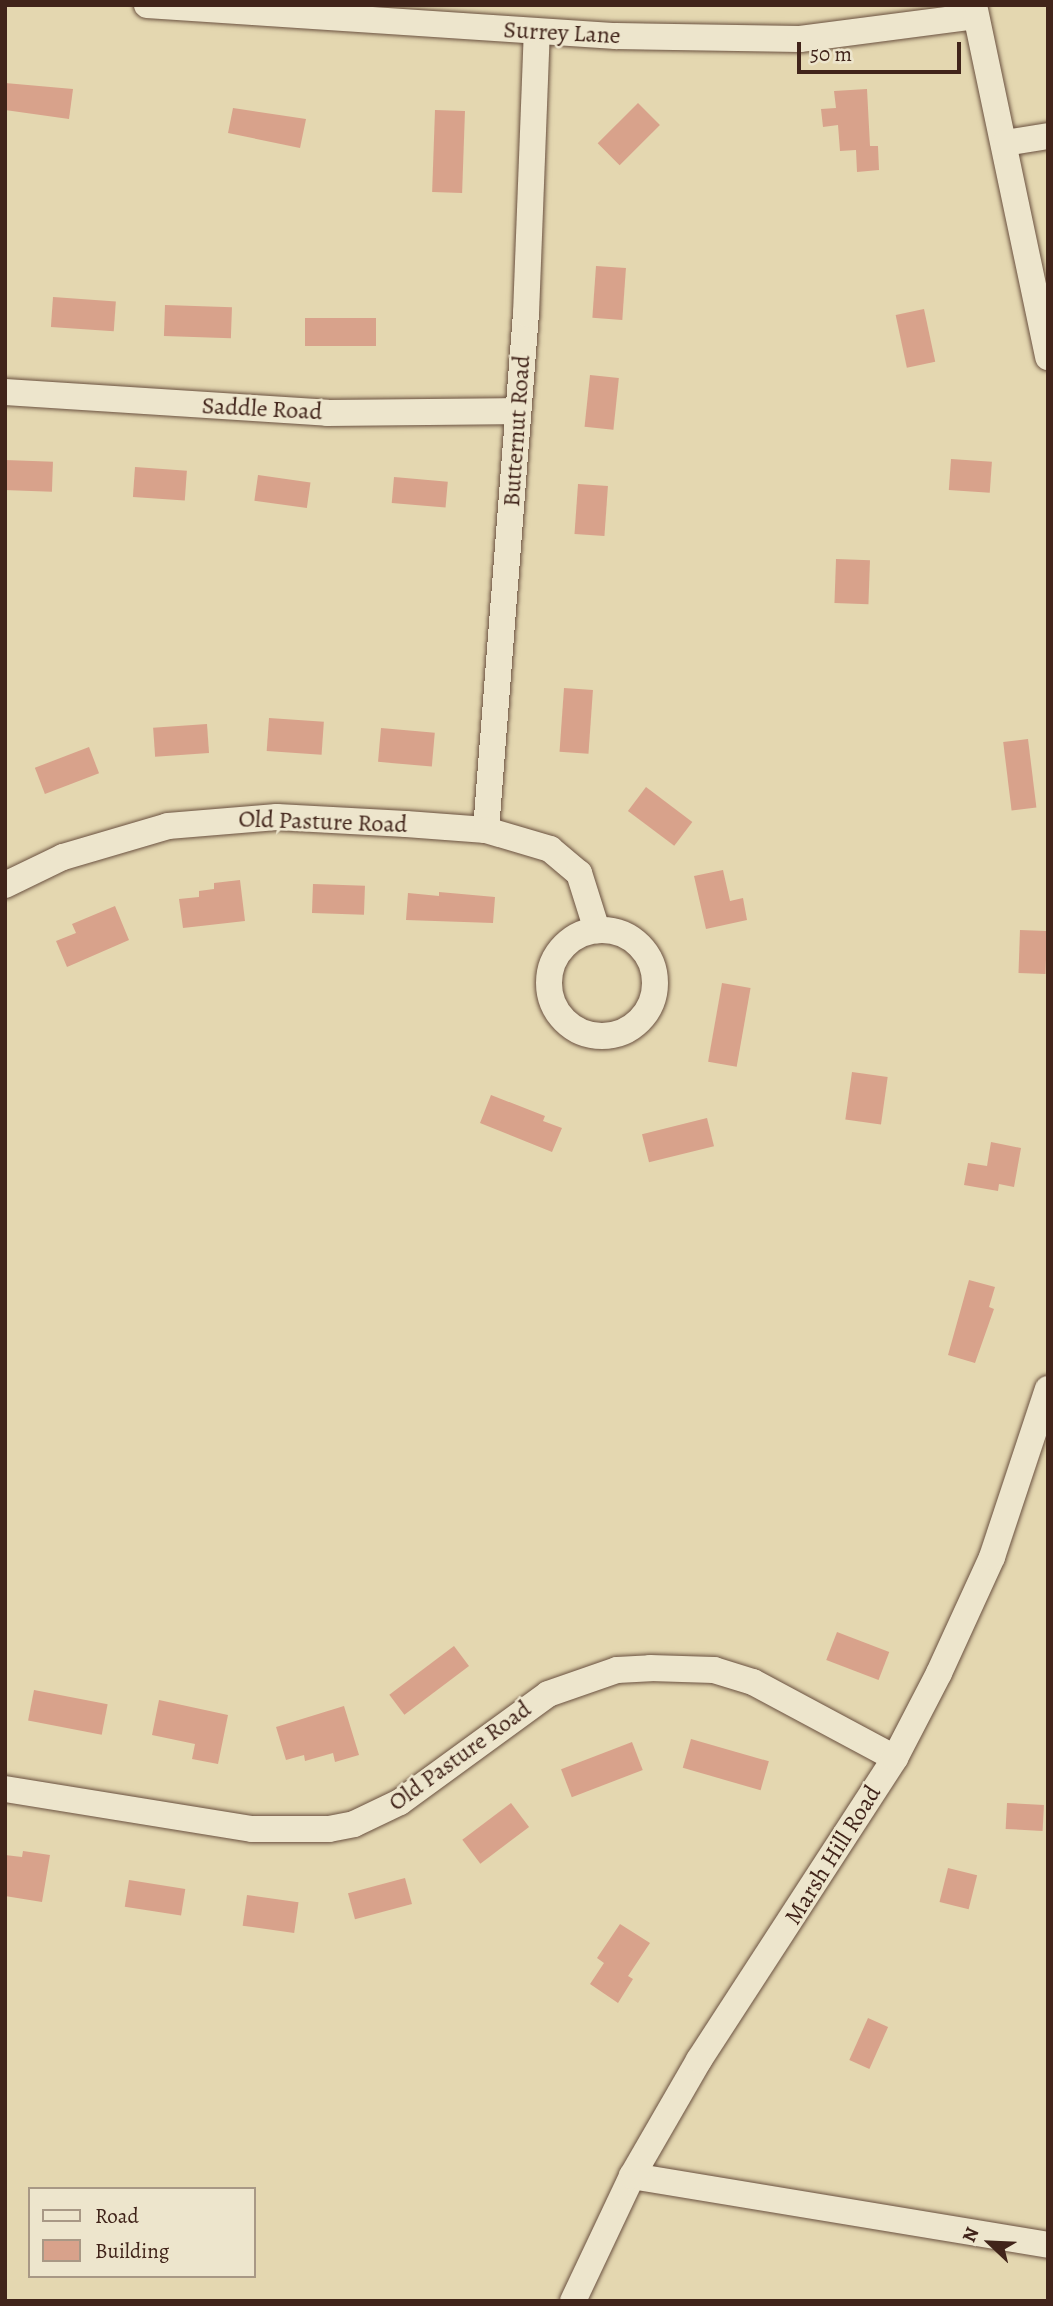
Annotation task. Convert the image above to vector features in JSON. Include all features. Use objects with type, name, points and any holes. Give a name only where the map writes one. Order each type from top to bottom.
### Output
[{"type":"street","name":"Surrey Lane","points":[[147,5],[537,32],[800,38],[975,11]]},
{"type":"street","points":[[975,11],[1005,143],[1048,357]]},
{"type":"street","name":"Butternut Road","points":[[486,830],[532,207],[537,32]]},
{"type":"street","points":[[1005,143],[1048,136]]},
{"type":"street","name":"Saddle Road","points":[[5,392],[327,412],[518,411]]},
{"type":"street","name":"Old Pasture Road","points":[[5,886],[94,846],[203,821],[277,817],[486,830],[533,841],[565,859],[588,890],[597,930]]},
{"type":"street","points":[[597,930],[634,940],[654,972],[653,998],[641,1020],[607,1037],[581,1032],[561,1017],[549,981],[563,946],[597,930]]},
{"type":"street","name":"Marsh Hill Road","points":[[573,2301],[632,2176],[699,2060],[895,1758],[992,1558],[1048,1389]]},
{"type":"street","name":"Old Pasture Road","points":[[5,1789],[253,1829],[329,1829],[354,1824],[400,1802],[548,1694],[617,1670],[650,1668],[714,1670],[753,1682],[895,1758]]},
{"type":"street","points":[[632,2176],[1048,2245]]},
{"type":"building","points":[[5,83],[73,89],[69,119],[5,110]]},
{"type":"building","points":[[867,89],[870,146],[878,146],[879,170],[857,172],[856,150],[840,151],[838,125],[823,127],[821,109],[836,108],[834,91]]},
{"type":"building","points":[[638,103],[660,125],[620,165],[598,143]]},
{"type":"building","points":[[233,108],[306,119],[300,148],[228,133]]},
{"type":"building","points":[[435,110],[465,111],[462,193],[432,192]]},
{"type":"building","points":[[596,266],[626,268],[622,320],[592,318]]},
{"type":"building","points":[[53,297],[116,301],[114,331],[51,327]]},
{"type":"building","points":[[165,305],[232,307],[231,338],[164,336]]},
{"type":"building","points":[[924,309],[935,362],[907,368],[896,315]]},
{"type":"building","points":[[305,318],[376,318],[376,346],[305,346]]},
{"type":"building","points":[[590,375],[619,378],[613,430],[585,427]]},
{"type":"building","points":[[951,459],[992,462],[990,493],[949,490]]},
{"type":"building","points":[[5,460],[53,462],[52,492],[5,490]]},
{"type":"building","points":[[135,467],[187,471],[185,501],[133,497]]},
{"type":"building","points":[[258,475],[310,482],[307,508],[254,501]]},
{"type":"building","points":[[394,477],[448,482],[446,508],[392,503]]},
{"type":"building","points":[[578,484],[608,486],[604,536],[575,534]]},
{"type":"building","points":[[836,559],[870,560],[868,604],[834,603]]},
{"type":"building","points":[[564,688],[593,690],[588,754],[560,752]]},
{"type":"building","points":[[269,718],[324,722],[322,755],[267,751]]},
{"type":"building","points":[[207,724],[209,753],[155,757],[153,728]]},
{"type":"building","points":[[381,728],[435,733],[432,767],[378,762]]},
{"type":"building","points":[[1028,739],[1036,807],[1012,811],[1003,742]]},
{"type":"building","points":[[89,747],[99,773],[45,794],[35,768]]},
{"type":"building","points":[[646,787],[692,822],[674,846],[628,811]]},
{"type":"building","points":[[723,870],[730,901],[743,898],[747,920],[706,929],[694,876]]},
{"type":"building","points":[[240,880],[245,921],[183,928],[179,899],[199,897],[199,891],[214,889],[214,883]]},
{"type":"building","points":[[313,884],[365,886],[364,915],[312,913]]},
{"type":"building","points":[[439,892],[495,897],[493,923],[406,920],[408,893],[439,896]]},
{"type":"building","points":[[115,906],[129,940],[67,967],[56,941],[76,933],[72,924]]},
{"type":"building","points":[[1020,930],[1047,931],[1045,974],[1018,973]]},
{"type":"building","points":[[722,983],[751,988],[737,1067],[708,1062]]},
{"type":"building","points":[[852,1072],[888,1077],[881,1125],[845,1120]]},
{"type":"building","points":[[491,1095],[545,1116],[543,1121],[562,1128],[552,1152],[480,1123]]},
{"type":"building","points":[[707,1118],[714,1146],[649,1162],[642,1134]]},
{"type":"building","points":[[991,1142],[1021,1148],[1014,1187],[999,1184],[998,1191],[964,1185],[968,1163],[987,1166]]},
{"type":"building","points":[[969,1280],[995,1287],[989,1307],[994,1309],[975,1363],[948,1355]]},
{"type":"building","points":[[837,1632],[889,1652],[879,1680],[826,1660]]},
{"type":"building","points":[[454,1646],[469,1666],[404,1715],[389,1695]]},
{"type":"building","points":[[34,1690],[108,1704],[102,1735],[28,1720]]},
{"type":"building","points":[[159,1700],[228,1715],[218,1764],[192,1759],[195,1744],[152,1735]]},
{"type":"building","points":[[344,1706],[359,1755],[335,1762],[333,1753],[305,1761],[304,1755],[286,1760],[276,1727]]},
{"type":"building","points":[[691,1739],[769,1761],[761,1790],[683,1768]]},
{"type":"building","points":[[632,1742],[643,1770],[572,1797],[561,1769]]},
{"type":"building","points":[[511,1803],[529,1827],[480,1864],[462,1840]]},
{"type":"building","points":[[1007,1803],[1044,1805],[1043,1831],[1006,1829]]},
{"type":"building","points":[[23,1851],[50,1855],[42,1902],[5,1896],[5,1855],[22,1857]]},
{"type":"building","points":[[948,1868],[977,1875],[969,1909],[940,1902]]},
{"type":"building","points":[[405,1878],[412,1904],[355,1919],[348,1893]]},
{"type":"building","points":[[129,1880],[185,1889],[181,1916],[125,1907]]},
{"type":"building","points":[[247,1895],[298,1902],[294,1933],[243,1926]]},
{"type":"building","points":[[620,1924],[650,1943],[628,1976],[633,1979],[618,2003],[590,1984],[604,1963],[597,1958]]},
{"type":"building","points":[[868,2018],[888,2027],[869,2069],[849,2060]]}]
